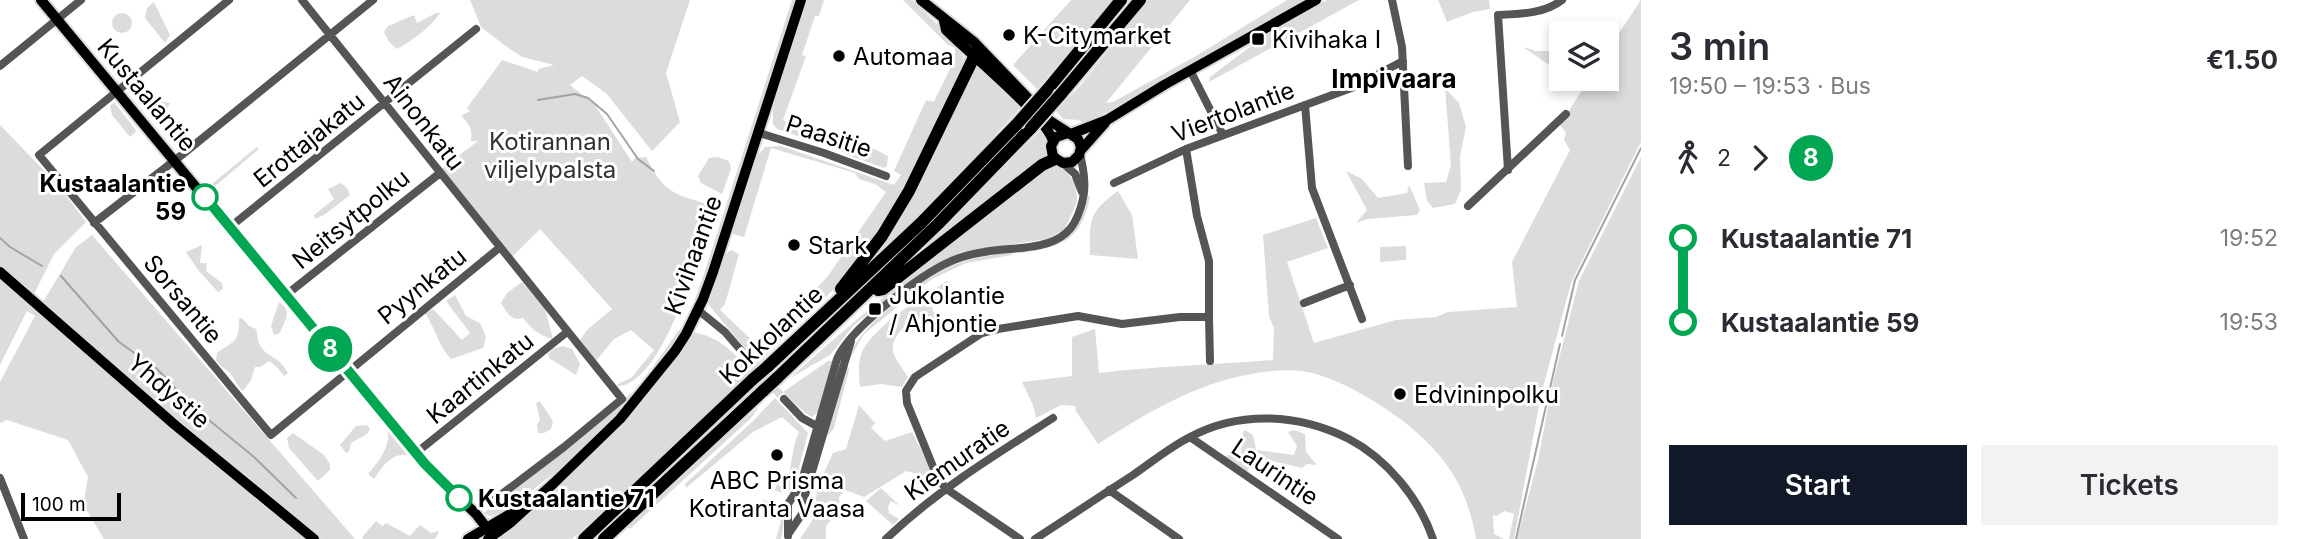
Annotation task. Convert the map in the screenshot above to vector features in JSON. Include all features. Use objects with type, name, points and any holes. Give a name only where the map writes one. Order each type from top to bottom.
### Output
[{"type":"highway","name":"Kokkolantie","points":[[584,539],[921,223],[1017,124],[1121,0]]},
{"type":"highway","name":"Kokkolantie","points":[[604,539],[871,291],[1031,128],[1140,0]]},
{"type":"highway","points":[[834,305],[839,291],[882,236],[909,191],[977,53]]},
{"type":"highway","points":[[871,291],[883,289],[1042,165],[1059,161]]},
{"type":"main road","name":"Kustaalantie","points":[[41,0],[416,453],[489,534]]},
{"type":"main road","name":"Kivihaantie","points":[[468,539],[489,534],[554,483],[620,419],[675,351],[698,310],[801,0]]},
{"type":"main road","points":[[921,0],[944,20],[947,30],[977,53],[1050,121],[1079,142],[1080,151]]},
{"type":"main road","points":[[1107,120],[1072,162],[1059,161],[1051,152],[1053,141],[1059,135],[1107,120],[1316,0]]},
{"type":"main road","points":[[977,53],[1044,126],[1053,141]]},
{"type":"main road","name":"Yhdystie","points":[[0,272],[176,425],[314,539]]},
{"type":"street","points":[[0,66],[81,0]]},
{"type":"street","points":[[117,91],[229,0]]},
{"type":"street","name":"Ainonkatu","points":[[302,0],[622,399],[494,500]]},
{"type":"street","points":[[94,223],[373,0]]},
{"type":"street","points":[[1392,0],[1404,61],[1408,166]]},
{"type":"street","points":[[1508,170],[1498,15],[1546,9],[1562,0]]},
{"type":"street","name":"Erottajakatu","points":[[230,227],[476,29]]},
{"type":"street","name":"Viertolantie","points":[[1114,183],[1186,149],[1354,87],[1404,61]]},
{"type":"street","points":[[1190,70],[1223,135]]},
{"type":"street","name":"Sorsantie","points":[[117,91],[39,155],[271,435]]},
{"type":"street","points":[[1305,105],[1312,188],[1363,318]]},
{"type":"street","points":[[1468,206],[1566,114]]},
{"type":"street","name":"Paasitie","points":[[759,133],[886,176]]},
{"type":"street","points":[[1186,149],[1197,216],[1209,261],[1210,361]]},
{"type":"street","points":[[788,538],[803,510],[837,359],[842,348],[912,285],[945,264],[985,251],[1048,242],[1068,232],[1083,194],[1084,176],[1080,151]]},
{"type":"street","points":[[1059,161],[1074,174],[1083,194]]},
{"type":"street","name":"Neitsytpolku","points":[[286,295],[440,173]]},
{"type":"street","name":"Pyynkatu","points":[[271,435],[499,248]]},
{"type":"street","points":[[1304,303],[1350,285]]},
{"type":"street","points":[[698,310],[725,332],[751,362]]},
{"type":"street","points":[[1020,539],[945,488],[936,474],[906,397],[908,386],[915,377],[982,334],[1054,318],[1078,316],[1122,324],[1180,317],[1209,317]]},
{"type":"street","name":"Kaartinkatu","points":[[416,453],[567,332]]},
{"type":"street","points":[[784,399],[802,418],[822,429]]},
{"type":"street","name":"Kiemuratie","points":[[886,539],[910,515],[945,488],[1053,418]]},
{"type":"street","points":[[1035,539],[1190,437],[1235,422],[1266,418],[1299,421],[1342,435],[1367,450],[1397,478],[1417,505],[1433,539]]},
{"type":"street","points":[[788,538],[788,510],[791,500],[801,484],[822,429]]},
{"type":"street","name":"Laurintie","points":[[1190,437],[1338,539]]},
{"type":"street","points":[[0,478],[24,539]]},
{"type":"street","points":[[1109,491],[1179,539]]},
{"type":"street","points":[[791,500],[800,499],[803,510]]},
{"type":"street","points":[[788,510],[794,515],[803,510]]},
{"type":"green space","name":"Kotirannan viljelypalsta","points":[[470,0],[690,0],[666,73],[680,122],[652,151],[606,93],[582,76],[570,85],[595,105],[632,162],[635,158],[646,157],[659,179],[672,191],[714,206],[679,310],[650,364],[634,380],[617,386],[631,378],[654,350],[631,330],[614,339],[596,361],[580,340],[587,330],[612,309],[540,229],[511,258],[440,170],[478,141],[471,141],[470,127],[461,116],[470,111],[467,108],[502,60],[538,72],[538,69],[554,65],[522,57],[481,27]]},
{"type":"green space","points":[[792,0],[795,0],[712,262],[687,320],[703,277]]},
{"type":"green space","points":[[805,0],[824,0],[819,16],[815,16],[802,55],[806,56],[783,120],[787,122],[786,127],[822,138],[819,143],[777,129],[773,124],[779,78]]},
{"type":"green space","points":[[903,0],[912,0],[934,21],[958,49],[965,63],[914,173],[908,178],[884,226],[840,283],[758,364],[708,304],[726,254],[731,250],[739,254],[725,304],[720,310],[757,345],[790,316],[828,276],[886,192],[875,184],[859,179],[855,173],[771,148],[744,237],[733,234],[733,227],[758,155],[765,147],[781,146],[894,185],[901,175],[894,171],[926,100],[934,102],[955,58],[955,48],[947,44]]},
{"type":"green space","points":[[1071,0],[1113,0],[1037,89],[1013,65]]},
{"type":"green space","points":[[1148,0],[1190,0],[1106,103],[1113,102],[1196,56],[1287,0],[1302,0],[1085,124],[1079,120],[1063,119],[1056,111],[1080,86]]},
{"type":"green space","points":[[1327,0],[1359,0],[1209,82],[1210,77],[1267,34]]},
{"type":"green space","points":[[1438,0],[1489,0],[1490,9],[1447,22]]},
{"type":"green space","points":[[1641,0],[1641,142],[1571,283],[1541,395],[1514,539],[1509,539],[1514,514],[1504,511],[1497,516],[1493,515],[1494,534],[1504,539],[1476,539],[1460,487],[1452,472],[1431,446],[1403,421],[1373,401],[1319,375],[1268,371],[1209,385],[1153,411],[1098,444],[1075,406],[1061,405],[1036,418],[1022,382],[1072,376],[1072,337],[1095,329],[1099,373],[1273,360],[1274,328],[1269,316],[1263,235],[1316,218],[1328,248],[1287,262],[1314,343],[1396,320],[1436,317],[1448,312],[1517,307],[1512,262],[1570,150],[1564,140],[1566,133],[1560,125],[1581,91],[1619,91],[1619,33]]},
{"type":"green space","points":[[154,2],[170,35],[165,43],[145,18],[147,8]]},
{"type":"green space","points":[[122,13],[129,16],[132,23],[129,30],[122,33],[115,30],[112,23],[115,16]]},
{"type":"green space","points":[[440,13],[426,29],[397,49],[389,42],[384,32],[388,26],[414,15],[417,23]]},
{"type":"green space","points":[[1523,47],[1549,51],[1549,65]]},
{"type":"green space","points":[[978,62],[1020,108],[927,208],[879,254]]},
{"type":"green space","points":[[1445,88],[1459,103],[1466,127],[1460,156],[1461,190],[1455,204],[1433,208],[1427,201],[1424,183],[1446,182],[1451,165]]},
{"type":"green space","points":[[150,100],[170,103],[165,112],[152,118],[146,109]]},
{"type":"green space","points":[[114,102],[135,129],[136,132],[130,137],[112,115],[110,106]]},
{"type":"green space","points":[[0,125],[59,186],[86,222],[54,254],[34,294],[0,265]]},
{"type":"green space","points":[[1042,129],[1047,136],[1048,154],[912,261],[928,242]]},
{"type":"green space","points":[[855,139],[888,156],[887,166],[884,168],[848,155],[832,146],[834,141],[847,145]]},
{"type":"green space","points":[[257,147],[259,149],[214,187],[213,183]]},
{"type":"green space","points":[[718,157],[729,161],[731,169],[722,194],[701,183],[698,176],[709,158]]},
{"type":"green space","points":[[1641,157],[1641,539],[1517,539],[1579,281]]},
{"type":"green space","points":[[1052,165],[1065,170],[1076,184],[1077,202],[1065,229],[1047,239],[962,252],[926,270],[854,325],[830,355],[790,378],[919,268]]},
{"type":"green space","points":[[1346,171],[1362,179],[1378,198],[1407,193],[1409,185],[1420,210],[1417,215],[1368,219],[1356,223],[1367,210]]},
{"type":"green space","points":[[341,183],[350,195],[315,219],[314,215],[334,199],[328,189]]},
{"type":"green space","points":[[1118,191],[1132,215],[1138,259],[1090,255],[1091,225],[1096,211]]},
{"type":"green space","points":[[1088,196],[1081,223],[1067,239],[1047,248],[1020,253],[1066,237],[1079,223]]},
{"type":"green space","points":[[92,235],[355,539],[322,539],[129,378],[43,302],[76,247]]},
{"type":"green space","points":[[202,245],[200,263],[207,263],[206,271],[222,283],[223,289],[218,292],[186,252]]},
{"type":"green space","points":[[1406,246],[1406,260],[1380,262],[1380,247]]},
{"type":"green space","points":[[1012,252],[1012,255],[966,263],[932,279],[864,334],[849,360],[853,348],[862,335],[875,321],[923,282],[964,261]]},
{"type":"green space","points":[[0,278],[305,539],[104,539],[87,511],[84,501],[88,477],[68,440],[7,420],[0,423],[0,382],[35,316],[27,311],[0,365]]},
{"type":"green space","points":[[947,281],[949,284],[931,302],[933,311],[947,332],[938,331],[925,315],[914,321],[913,331],[902,329],[894,342],[896,359],[908,377],[902,387],[881,384],[860,387],[859,362],[866,345],[875,334]]},
{"type":"green space","points":[[522,282],[545,309],[553,339],[536,332],[523,318],[512,317],[501,303],[507,293]]},
{"type":"green space","points":[[455,295],[466,316],[480,323],[486,337],[483,348],[451,359],[425,313],[433,309],[462,340],[470,333],[446,301]]},
{"type":"green space","points":[[279,302],[286,309],[287,316],[280,333],[274,335],[271,326]]},
{"type":"green space","points":[[242,318],[256,329],[264,351],[281,363],[288,373],[284,376],[269,361],[255,367],[251,380],[243,391],[231,374],[216,360],[217,353],[237,337],[239,319]]},
{"type":"green space","points":[[683,327],[634,396],[595,437],[511,507],[495,515],[484,513],[639,387]]},
{"type":"green space","points":[[694,332],[720,342],[751,371],[717,408],[572,539],[492,539],[593,453],[635,412]]},
{"type":"green space","points":[[563,346],[572,349],[580,364],[576,375],[549,358],[548,354],[553,349]]},
{"type":"green space","points":[[828,361],[834,361],[819,411],[812,417],[783,392]]},
{"type":"green space","points":[[845,365],[849,370],[834,428],[827,437]]},
{"type":"green space","points":[[755,385],[759,389],[603,533],[600,532]]},
{"type":"green space","points":[[775,398],[808,433],[792,488],[784,492],[775,490],[778,480],[778,485],[786,487],[799,432],[782,417],[753,432],[686,488],[685,484]]},
{"type":"green space","points":[[540,401],[553,421],[551,429],[544,433],[538,433],[537,425],[540,420],[536,403]]},
{"type":"green space","points":[[859,405],[875,423],[871,428],[885,441],[912,432],[931,469],[931,478],[906,471],[864,497],[845,490],[839,497],[840,510],[826,526],[826,539],[800,539],[815,516],[817,488],[833,453],[846,449]]},
{"type":"green space","points":[[760,406],[750,419],[630,529],[627,526],[674,478]]},
{"type":"green space","points":[[367,425],[370,429],[367,434],[351,443],[346,453],[340,445],[356,426]]},
{"type":"green space","points":[[387,428],[408,455],[392,458],[374,479],[368,474],[385,449]]},
{"type":"green space","points":[[1245,430],[1253,435],[1256,450],[1294,455],[1297,446],[1288,432],[1294,430],[1305,434],[1306,452],[1317,465],[1307,464],[1302,468],[1272,461],[1254,461],[1247,472],[1224,456],[1241,453]]},
{"type":"green space","points":[[293,433],[324,455],[330,464],[330,470],[318,481],[289,448],[287,438]]},
{"type":"green space","points":[[881,488],[900,506],[891,501],[888,507],[889,513],[899,519],[893,525],[866,501]]},
{"type":"green space","points":[[762,499],[775,506],[782,514],[781,539],[776,539],[781,521],[777,519],[779,515]]},
{"type":"green space","points":[[376,521],[382,526],[386,523],[410,536],[420,525],[431,533],[439,531],[433,539],[363,539]]},
{"type":"waterway","points":[[538,100],[575,94],[588,98],[607,114],[638,159],[654,171]]},
{"type":"waterway","points":[[1562,336],[1575,280],[1641,148]]},
{"type":"waterway","points":[[0,238],[42,266]]},
{"type":"waterway","points":[[61,276],[119,342],[157,369],[193,407],[254,457],[296,498]]},
{"type":"waterway","points":[[1516,539],[1560,344]]},
{"type":"tunnel","points":[[751,362],[784,399]]},
{"type":"bus line","name":"8","points":[[205,197],[425,464],[459,498]]},
{"type":"place","name":"K-Citymarket","points":[[1009,35]]},
{"type":"place","name":"Kivihaka I","points":[[1258,39]]},
{"type":"place","name":"Automaa","points":[[839,56]]},
{"type":"place","name":"Kustaalantie 59","points":[[205,197]]},
{"type":"place","name":"Stark","points":[[794,245]]},
{"type":"place","name":"Jukolantie / Ahjontie","points":[[875,309]]},
{"type":"place","name":"Edvininpolku","points":[[1400,394]]},
{"type":"place","name":"ABC Prisma Kotiranta Vaasa","points":[[777,455]]},
{"type":"place","name":"Kustaalantie 71","points":[[459,498]]},
{"type":"district","name":"Impivaara","points":[[1394,78]]}]
